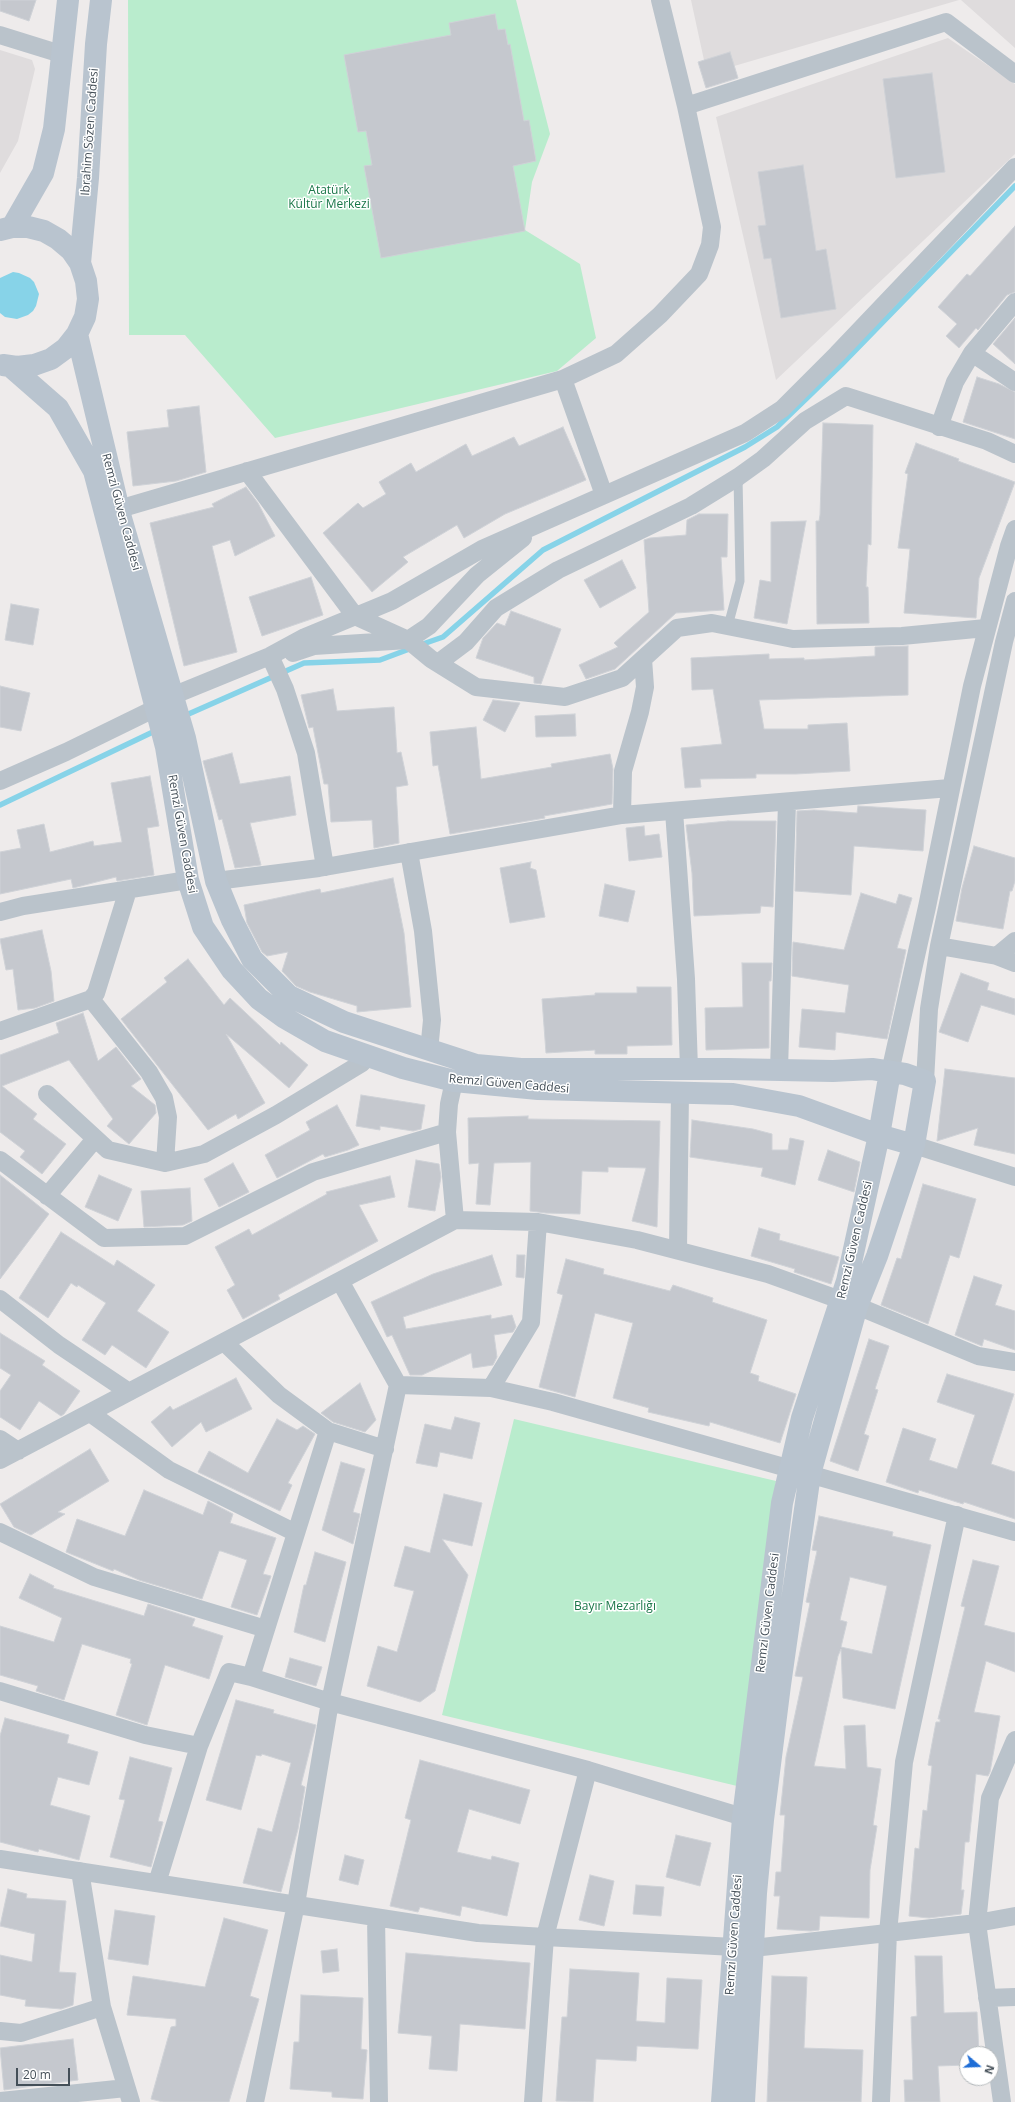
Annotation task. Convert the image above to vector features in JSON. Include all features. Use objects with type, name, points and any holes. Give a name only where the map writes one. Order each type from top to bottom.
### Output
[{"type":"main road","points":[[6,228],[43,173],[54,129],[68,0]]},
{"type":"main road","name":"Ibrahim Sözen Caddesi","points":[[80,263],[88,178],[96,44],[101,0]]},
{"type":"main road","points":[[5,365],[34,365],[51,358],[66,348],[77,334],[85,317],[88,299],[86,281],[80,263],[71,250],[58,239],[44,231],[28,227],[6,228]]},
{"type":"main road","name":"Remzi Güven Caddesi","points":[[77,334],[166,708]]},
{"type":"main road","name":"Remzi Güven Caddesi","points":[[5,365],[58,408],[94,471],[166,708]]},
{"type":"main road","points":[[166,708],[176,742]]},
{"type":"main road","name":"Remzi Güven Caddesi","points":[[176,742],[188,880],[203,927],[232,970],[259,999],[285,1018],[325,1041],[404,1068],[454,1081],[538,1089],[733,1094],[799,1106],[879,1135],[914,1145]]},
{"type":"main road","name":"Remzi Güven Caddesi","points":[[176,742],[216,881],[232,920],[252,959],[288,996],[344,1022],[429,1051],[476,1065],[521,1069],[689,1069],[833,1072],[872,1069],[925,1080],[914,1145],[877,1256],[849,1303],[802,1418],[800,1472],[780,1685],[763,1820],[743,1948],[722,2102]]},
{"type":"main road","name":"Remzi Güven Caddesi","points":[[849,1303],[847,1281],[879,1135],[890,1072]]},
{"type":"main road","name":"Remzi Güven Caddesi","points":[[744,2102],[742,1817],[782,1503],[800,1472]]},
{"type":"street","points":[[119,509],[562,379],[616,354],[660,315],[699,274],[710,245],[712,227],[686,106],[660,0]]},
{"type":"street","points":[[686,106],[946,22],[1015,74]]},
{"type":"street","points":[[0,35],[61,54]]},
{"type":"street","points":[[0,781],[166,708],[273,656],[305,637],[392,601],[482,549],[745,432],[782,409],[837,354],[1015,167]]},
{"type":"street","points":[[939,427],[955,382],[972,353],[1015,302]]},
{"type":"street","points":[[972,353],[1015,382]]},
{"type":"street","points":[[562,379],[604,495]]},
{"type":"street","points":[[435,661],[466,642],[496,608],[558,570],[691,506],[738,477],[763,459],[805,421],[846,396],[939,427],[987,441],[1015,454]]},
{"type":"street","points":[[247,471],[355,616],[410,641],[435,661],[476,687],[565,697],[622,678],[677,628],[712,623],[793,639],[902,636],[986,628]]},
{"type":"street","points":[[273,656],[285,655],[314,646],[410,641],[429,626],[476,576],[540,523]]},
{"type":"street","points":[[890,1072],[928,907],[950,788],[972,686],[986,628],[1015,529]]},
{"type":"street","points":[[925,1080],[929,1009],[939,946],[1004,642],[1015,601]]},
{"type":"street","points":[[273,656],[306,753],[325,867]]},
{"type":"street","points":[[622,815],[623,771],[640,712],[645,687],[643,659]]},
{"type":"street","points":[[216,881],[325,867],[622,815],[950,788]]},
{"type":"street","points":[[779,1070],[787,802]]},
{"type":"street","points":[[674,811],[686,979],[689,1069]]},
{"type":"street","points":[[409,852],[424,938],[432,1020],[429,1051]]},
{"type":"street","points":[[0,912],[23,906],[188,880]]},
{"type":"street","points":[[0,1031],[91,999],[96,993],[128,890]]},
{"type":"street","points":[[997,956],[1015,940]]},
{"type":"street","points":[[939,946],[997,956],[1015,963]]},
{"type":"street","points":[[91,999],[149,1072],[164,1098],[168,1117],[165,1163]]},
{"type":"street","points":[[47,1094],[108,1150],[165,1163],[204,1154],[276,1116],[362,1063],[368,1056]]},
{"type":"street","points":[[454,1081],[449,1104],[447,1132],[455,1220]]},
{"type":"street","points":[[678,1250],[680,1092]]},
{"type":"street","points":[[0,1160],[104,1238],[185,1236],[313,1172],[447,1132]]},
{"type":"street","points":[[48,1196],[95,1139]]},
{"type":"street","points":[[914,1145],[1015,1177]]},
{"type":"street","points":[[0,1460],[455,1220],[538,1222],[637,1240],[678,1250],[768,1274],[849,1303],[978,1356],[1015,1362]]},
{"type":"street","points":[[491,1388],[531,1322],[538,1222]]},
{"type":"street","points":[[255,2102],[296,1904],[330,1702],[398,1385],[340,1281]]},
{"type":"street","points":[[0,1299],[59,1345],[129,1392]]},
{"type":"street","points":[[224,1342],[279,1394],[328,1431],[385,1449]]},
{"type":"street","points":[[398,1385],[491,1388],[553,1402],[1015,1532]]},
{"type":"street","points":[[90,1413],[169,1470],[296,1533]]},
{"type":"street","points":[[251,1677],[328,1431]]},
{"type":"street","points":[[0,1439],[18,1451]]},
{"type":"street","points":[[881,2102],[888,1933],[904,1762],[957,1515]]},
{"type":"street","points":[[0,1532],[94,1577],[266,1629]]},
{"type":"street","points":[[157,1883],[199,1746],[228,1672],[251,1677],[330,1702],[588,1770],[742,1817]]},
{"type":"street","points":[[0,1691],[145,1735],[199,1746]]},
{"type":"street","points":[[1002,2102],[977,1924],[990,1798],[1015,1740]]},
{"type":"street","points":[[533,2102],[545,1937],[588,1770]]},
{"type":"street","points":[[0,1859],[478,1933],[545,1937],[743,1948],[977,1924],[1015,1916]]},
{"type":"street","points":[[0,2101],[128,2095],[102,2008],[80,1871]]},
{"type":"street","points":[[376,1917],[379,2102]]},
{"type":"street","points":[[987,1998],[1015,1997]]},
{"type":"street","points":[[0,2031],[21,2033],[102,2008]]},
{"type":"lane","points":[[728,626],[740,581],[738,477]]},
{"type":"shaded area","points":[[691,0],[959,0],[707,74]]},
{"type":"shaded area","points":[[961,0],[1015,0],[1015,48]]},
{"type":"shaded area","points":[[948,38],[1015,84],[1015,154],[776,380],[716,117]]},
{"type":"shaded area","points":[[0,50],[32,60],[35,69],[18,141],[0,173]]},
{"type":"green space","name":"Atatürk Kültür Merkezi","points":[[128,0],[516,0],[550,134],[532,182],[525,230],[580,264],[596,338],[557,371],[275,438],[185,335],[129,335]]},
{"type":"green space","name":"Bayır Mezarlığı","points":[[514,1419],[776,1481],[737,1786],[442,1715]]},
{"type":"water","points":[[13,272],[30,278],[34,282],[39,294],[33,311],[28,315],[17,319],[5,317],[0,313],[0,278]]},
{"type":"building","points":[[0,0],[36,0],[29,21],[0,11]]},
{"type":"building","points":[[495,14],[498,30],[505,29],[508,45],[510,44],[524,121],[529,120],[536,161],[513,166],[525,231],[381,258],[364,166],[372,165],[366,131],[358,132],[344,55],[451,35],[449,23]]},
{"type":"building","points":[[730,52],[738,78],[706,88],[698,62]]},
{"type":"building","points":[[932,73],[945,172],[896,178],[883,79]]},
{"type":"building","points":[[803,165],[816,251],[826,249],[836,309],[781,318],[771,258],[764,259],[758,226],[766,225],[758,172]]},
{"type":"building","points":[[1015,226],[1015,292],[1007,295],[978,330],[976,328],[959,348],[946,336],[957,324],[938,307],[967,274],[970,276]]},
{"type":"building","points":[[1015,318],[1015,364],[993,344]]},
{"type":"building","points":[[977,377],[999,384],[1015,392],[1015,439],[963,422]]},
{"type":"building","points":[[199,406],[206,472],[176,481],[133,486],[127,432],[169,427],[167,410]]},
{"type":"building","points":[[823,423],[873,425],[871,545],[868,544],[866,587],[868,587],[869,623],[817,624],[816,521],[819,521],[820,515]]},
{"type":"building","points":[[563,427],[586,480],[505,514],[464,538],[457,525],[403,557],[408,562],[372,592],[323,533],[358,503],[363,508],[386,494],[379,482],[411,463],[416,472],[466,444],[472,456],[514,437],[519,446]]},
{"type":"building","points":[[916,443],[959,459],[958,461],[1015,482],[979,578],[976,618],[904,613],[910,549],[898,548],[908,474],[905,473]]},
{"type":"building","points":[[246,487],[258,503],[275,536],[235,556],[230,540],[212,546],[237,652],[184,666],[150,523],[214,507],[212,504]]},
{"type":"building","points":[[699,514],[728,514],[727,557],[721,557],[724,610],[676,613],[615,669],[586,679],[579,665],[618,647],[614,643],[649,612],[644,540],[650,538],[686,535],[687,520]]},
{"type":"building","points":[[806,521],[787,624],[754,618],[760,580],[771,582],[771,522]]},
{"type":"building","points":[[622,560],[636,588],[600,608],[584,580]]},
{"type":"building","points":[[311,577],[323,615],[262,636],[249,597]]},
{"type":"building","points":[[11,604],[39,609],[33,645],[5,640]]},
{"type":"building","points":[[511,611],[561,629],[541,684],[534,683],[534,677],[476,658],[483,638],[497,623],[505,626]]},
{"type":"building","points":[[908,646],[908,695],[759,700],[764,729],[808,729],[808,725],[847,723],[850,771],[796,774],[756,774],[756,778],[700,779],[701,787],[685,788],[681,748],[722,744],[713,689],[692,690],[691,658],[769,654],[769,659],[804,658],[804,660],[875,656],[875,647]]},
{"type":"building","points":[[0,686],[30,693],[21,731],[0,727]]},
{"type":"building","points":[[333,689],[337,711],[394,707],[397,753],[401,752],[408,785],[396,787],[399,843],[374,848],[372,820],[331,822],[328,784],[324,784],[313,727],[309,728],[301,695]]},
{"type":"building","points":[[493,700],[520,703],[505,732],[483,720]]},
{"type":"building","points":[[575,714],[576,736],[536,737],[535,716]]},
{"type":"building","points":[[476,727],[481,779],[552,767],[551,764],[610,754],[613,769],[612,804],[544,816],[545,818],[450,834],[438,765],[433,766],[430,732]]},
{"type":"building","points":[[232,753],[240,784],[290,776],[296,815],[250,823],[261,865],[235,868],[222,819],[219,820],[203,761]]},
{"type":"building","points":[[150,776],[159,826],[147,828],[154,875],[117,881],[116,877],[73,888],[71,879],[0,894],[0,852],[21,848],[17,830],[44,824],[50,852],[93,841],[94,846],[122,842],[111,783]]},
{"type":"building","points":[[858,806],[926,810],[923,851],[854,846],[851,895],[795,891],[797,811],[814,810],[857,813]]},
{"type":"building","points":[[728,821],[776,821],[773,907],[761,906],[760,913],[694,916],[692,873],[686,825]]},
{"type":"building","points":[[644,826],[645,836],[659,834],[662,857],[629,861],[626,828]]},
{"type":"building","points":[[974,846],[1015,858],[1015,881],[1012,891],[1010,891],[1003,929],[956,921],[962,888]]},
{"type":"building","points":[[531,862],[530,868],[536,870],[545,917],[510,923],[500,868]]},
{"type":"building","points":[[393,878],[404,933],[411,1007],[357,1012],[357,1006],[310,992],[296,986],[282,971],[288,952],[267,956],[262,952],[247,923],[244,905],[320,889],[321,893]]},
{"type":"building","points":[[605,884],[635,891],[628,922],[599,916]]},
{"type":"building","points":[[861,893],[896,904],[899,894],[912,898],[897,948],[906,950],[887,1039],[836,1032],[835,1050],[799,1047],[802,1009],[845,1013],[849,985],[792,976],[793,942],[844,950]]},
{"type":"building","points":[[42,930],[51,971],[54,1001],[35,1008],[18,1010],[13,969],[6,970],[0,939]]},
{"type":"building","points":[[188,959],[224,1005],[230,998],[280,1045],[281,1042],[308,1065],[289,1088],[226,1034],[265,1103],[238,1119],[236,1114],[208,1130],[121,1019],[167,982],[164,978]]},
{"type":"building","points":[[742,963],[772,963],[771,981],[769,981],[769,1048],[706,1050],[705,1008],[743,1007]]},
{"type":"building","points":[[961,973],[989,983],[987,990],[1015,999],[1015,1015],[981,1005],[968,1042],[939,1032]]},
{"type":"building","points":[[637,987],[671,987],[672,1045],[627,1046],[627,1054],[595,1054],[595,1050],[546,1053],[542,999],[595,995],[595,993],[637,993]]},
{"type":"building","points":[[83,1013],[98,1061],[116,1047],[141,1079],[131,1086],[155,1105],[156,1113],[129,1144],[107,1126],[113,1119],[69,1060],[2,1086],[37,1114],[33,1119],[66,1144],[42,1174],[20,1157],[25,1151],[0,1132],[0,1055],[59,1033],[56,1023]]},
{"type":"building","points":[[945,1069],[1015,1078],[1015,1154],[974,1145],[978,1128],[937,1141]]},
{"type":"building","points":[[361,1095],[425,1105],[421,1129],[413,1131],[380,1126],[380,1130],[356,1126]]},
{"type":"building","points":[[337,1105],[359,1145],[325,1157],[323,1154],[277,1178],[265,1155],[310,1130],[306,1122]]},
{"type":"building","points":[[528,1116],[528,1119],[660,1121],[657,1227],[632,1221],[646,1168],[608,1167],[608,1172],[582,1171],[580,1214],[546,1213],[530,1211],[531,1162],[494,1163],[490,1205],[476,1204],[479,1163],[469,1164],[468,1118]]},
{"type":"building","points":[[692,1120],[753,1129],[772,1134],[772,1150],[788,1150],[790,1138],[804,1141],[795,1185],[761,1176],[763,1168],[690,1157]]},
{"type":"building","points":[[828,1150],[860,1162],[854,1192],[818,1180]]},
{"type":"building","points":[[416,1160],[439,1164],[441,1177],[435,1211],[408,1207]]},
{"type":"building","points":[[233,1163],[249,1192],[219,1207],[204,1179]]},
{"type":"building","points":[[0,1175],[49,1214],[0,1279]]},
{"type":"building","points":[[99,1175],[132,1189],[118,1221],[85,1207]]},
{"type":"building","points":[[390,1176],[395,1197],[359,1205],[378,1241],[278,1295],[280,1299],[243,1319],[227,1290],[235,1285],[215,1247],[249,1229],[252,1235],[327,1194],[326,1192]]},
{"type":"building","points":[[923,1184],[976,1199],[959,1258],[950,1255],[928,1324],[881,1305],[897,1258],[901,1259]]},
{"type":"building","points":[[190,1188],[192,1221],[183,1225],[144,1227],[141,1191]]},
{"type":"building","points":[[759,1228],[780,1234],[779,1240],[839,1257],[831,1284],[794,1272],[795,1269],[751,1256]]},
{"type":"building","points":[[61,1232],[114,1266],[117,1260],[155,1285],[137,1311],[169,1332],[146,1368],[112,1345],[105,1355],[82,1340],[106,1303],[78,1285],[77,1287],[71,1283],[48,1318],[19,1298]]},
{"type":"building","points":[[492,1255],[502,1285],[403,1317],[406,1329],[491,1315],[491,1319],[512,1315],[516,1327],[513,1332],[494,1335],[497,1357],[493,1365],[473,1368],[471,1353],[422,1375],[410,1375],[392,1335],[387,1337],[371,1302],[433,1274]]},
{"type":"building","points":[[517,1255],[525,1255],[524,1278],[516,1277]]},
{"type":"building","points":[[566,1259],[604,1269],[603,1274],[670,1291],[673,1285],[713,1298],[712,1302],[767,1320],[750,1373],[759,1376],[758,1381],[796,1394],[780,1443],[710,1422],[709,1426],[648,1412],[649,1408],[613,1398],[633,1323],[595,1313],[575,1397],[539,1387],[563,1295],[557,1293]]},
{"type":"building","points":[[974,1276],[1002,1285],[995,1305],[1015,1311],[1015,1350],[984,1339],[982,1346],[955,1335]]},
{"type":"building","points":[[0,1333],[45,1361],[42,1365],[80,1391],[64,1414],[61,1416],[39,1401],[20,1430],[0,1417],[0,1391],[11,1375],[0,1368]]},
{"type":"building","points":[[869,1339],[889,1346],[875,1389],[878,1390],[864,1434],[869,1436],[858,1471],[830,1461]]},
{"type":"building","points":[[947,1374],[1014,1394],[991,1464],[1015,1472],[1015,1519],[964,1502],[963,1504],[919,1490],[918,1493],[886,1482],[903,1428],[936,1439],[929,1460],[957,1469],[975,1415],[937,1402]]},
{"type":"building","points":[[236,1378],[252,1409],[206,1432],[201,1422],[172,1447],[151,1422],[170,1406],[173,1410]]},
{"type":"building","points":[[360,1383],[376,1420],[365,1432],[333,1422],[321,1413]]},
{"type":"building","points":[[455,1417],[480,1423],[472,1459],[440,1452],[437,1467],[416,1463],[425,1424],[451,1430]]},
{"type":"building","points":[[277,1419],[297,1430],[303,1426],[315,1434],[288,1483],[292,1485],[280,1511],[198,1472],[209,1451],[248,1473]]},
{"type":"building","points":[[90,1449],[109,1481],[58,1512],[65,1514],[31,1535],[14,1527],[0,1504]]},
{"type":"building","points":[[341,1462],[365,1469],[353,1512],[360,1514],[353,1544],[322,1530]]},
{"type":"building","points":[[144,1490],[203,1515],[208,1501],[233,1514],[230,1523],[276,1538],[263,1574],[271,1576],[257,1615],[231,1607],[247,1560],[221,1551],[219,1551],[202,1599],[139,1580],[114,1569],[113,1571],[66,1552],[77,1519],[125,1536]]},
{"type":"building","points":[[444,1494],[482,1503],[472,1546],[442,1539],[468,1575],[435,1691],[420,1702],[367,1686],[378,1646],[397,1652],[414,1591],[394,1586],[405,1546],[430,1553]]},
{"type":"building","points":[[819,1516],[893,1532],[892,1536],[931,1545],[895,1709],[843,1698],[841,1649],[838,1656],[814,1766],[846,1769],[844,1726],[865,1725],[867,1767],[881,1769],[873,1825],[877,1826],[870,1870],[869,1918],[820,1916],[819,1930],[811,1931],[777,1929],[780,1896],[774,1896],[776,1872],[781,1872],[785,1815],[780,1815],[786,1757],[803,1677],[795,1676],[810,1603],[806,1602],[817,1551],[812,1550]],"holes":[[[850,1577],[887,1586],[872,1654],[841,1647],[847,1622],[840,1620]]]},
{"type":"building","points":[[315,1552],[346,1562],[325,1642],[294,1632],[304,1585],[306,1585]]},
{"type":"building","points":[[973,1560],[999,1566],[984,1625],[1015,1633],[1015,1672],[986,1661],[974,1712],[1000,1716],[990,1772],[988,1776],[976,1774],[969,1842],[965,1842],[961,1890],[964,1890],[961,1914],[929,1918],[909,1916],[915,1848],[919,1849],[923,1810],[927,1811],[932,1766],[928,1765],[936,1722],[940,1722],[940,1719],[938,1719],[965,1607],[961,1606]]},
{"type":"building","points":[[30,1574],[54,1586],[53,1588],[144,1616],[148,1604],[195,1619],[192,1626],[223,1636],[209,1679],[165,1665],[147,1725],[116,1715],[132,1664],[130,1663],[131,1659],[82,1644],[64,1700],[36,1691],[38,1686],[0,1675],[0,1626],[54,1642],[62,1618],[19,1598]]},
{"type":"building","points":[[290,1658],[322,1667],[316,1686],[285,1677]]},
{"type":"building","points":[[236,1700],[274,1710],[273,1713],[316,1725],[301,1785],[305,1787],[298,1829],[281,1892],[243,1883],[258,1828],[272,1832],[291,1763],[262,1754],[261,1756],[256,1755],[241,1810],[206,1800]]},
{"type":"building","points":[[5,1718],[69,1735],[67,1743],[98,1752],[89,1785],[58,1777],[50,1805],[90,1816],[79,1860],[39,1849],[38,1852],[0,1842],[0,1736]]},
{"type":"building","points":[[130,1757],[172,1768],[158,1821],[163,1822],[151,1867],[110,1857],[125,1800],[119,1799]]},
{"type":"building","points":[[420,1760],[530,1790],[520,1824],[469,1809],[457,1852],[491,1860],[492,1856],[519,1863],[507,1916],[462,1906],[460,1916],[420,1907],[418,1912],[390,1906],[411,1820],[405,1818]]},
{"type":"building","points":[[676,1835],[711,1843],[700,1886],[666,1877]]},
{"type":"building","points":[[345,1855],[364,1860],[358,1885],[339,1880]]},
{"type":"building","points":[[590,1875],[614,1881],[604,1926],[579,1920]]},
{"type":"building","points":[[636,1885],[664,1887],[661,1916],[633,1914]]},
{"type":"building","points":[[8,1889],[27,1894],[26,1898],[66,1901],[59,1972],[76,1973],[73,2005],[61,2009],[25,2006],[26,2000],[0,1995],[0,1955],[32,1962],[35,1934],[0,1926]]},
{"type":"building","points":[[115,1910],[155,1916],[148,1965],[108,1959]]},
{"type":"building","points":[[224,1918],[268,1930],[250,1996],[259,1999],[229,2102],[163,2102],[151,2099],[171,2027],[176,2026],[176,2019],[127,2015],[133,1976],[205,1987]]},
{"type":"building","points":[[337,1949],[339,1971],[323,1973],[321,1951]]},
{"type":"building","points":[[406,1953],[530,1963],[525,2029],[460,2024],[457,2071],[429,2069],[432,2036],[398,2033]]},
{"type":"building","points":[[915,1956],[942,1956],[944,2013],[977,2012],[979,2046],[959,2046],[959,2065],[938,2066],[940,2102],[905,2102],[904,2080],[913,2080],[911,2017],[917,2016]]},
{"type":"building","points":[[570,1969],[639,1973],[636,2021],[665,2023],[667,1978],[702,1980],[698,2049],[637,2046],[636,2061],[596,2059],[593,2102],[556,2101],[562,2017],[567,2017]]},
{"type":"building","points":[[772,1976],[807,1977],[804,2048],[863,2050],[861,2102],[767,2102]]},
{"type":"building","points":[[301,1995],[363,1998],[361,2049],[367,2050],[363,2099],[332,2097],[332,2092],[290,2089],[294,2042],[299,2042]]},
{"type":"building","points":[[73,2039],[78,2080],[4,2090],[0,2048]]},
{"type":"waterway","points":[[420,645],[443,637],[543,550],[745,447],[777,427],[841,365],[1015,186]]},
{"type":"waterway","points":[[184,716],[304,663],[380,660],[412,648]]},
{"type":"waterway","points":[[0,805],[157,730]]}]
